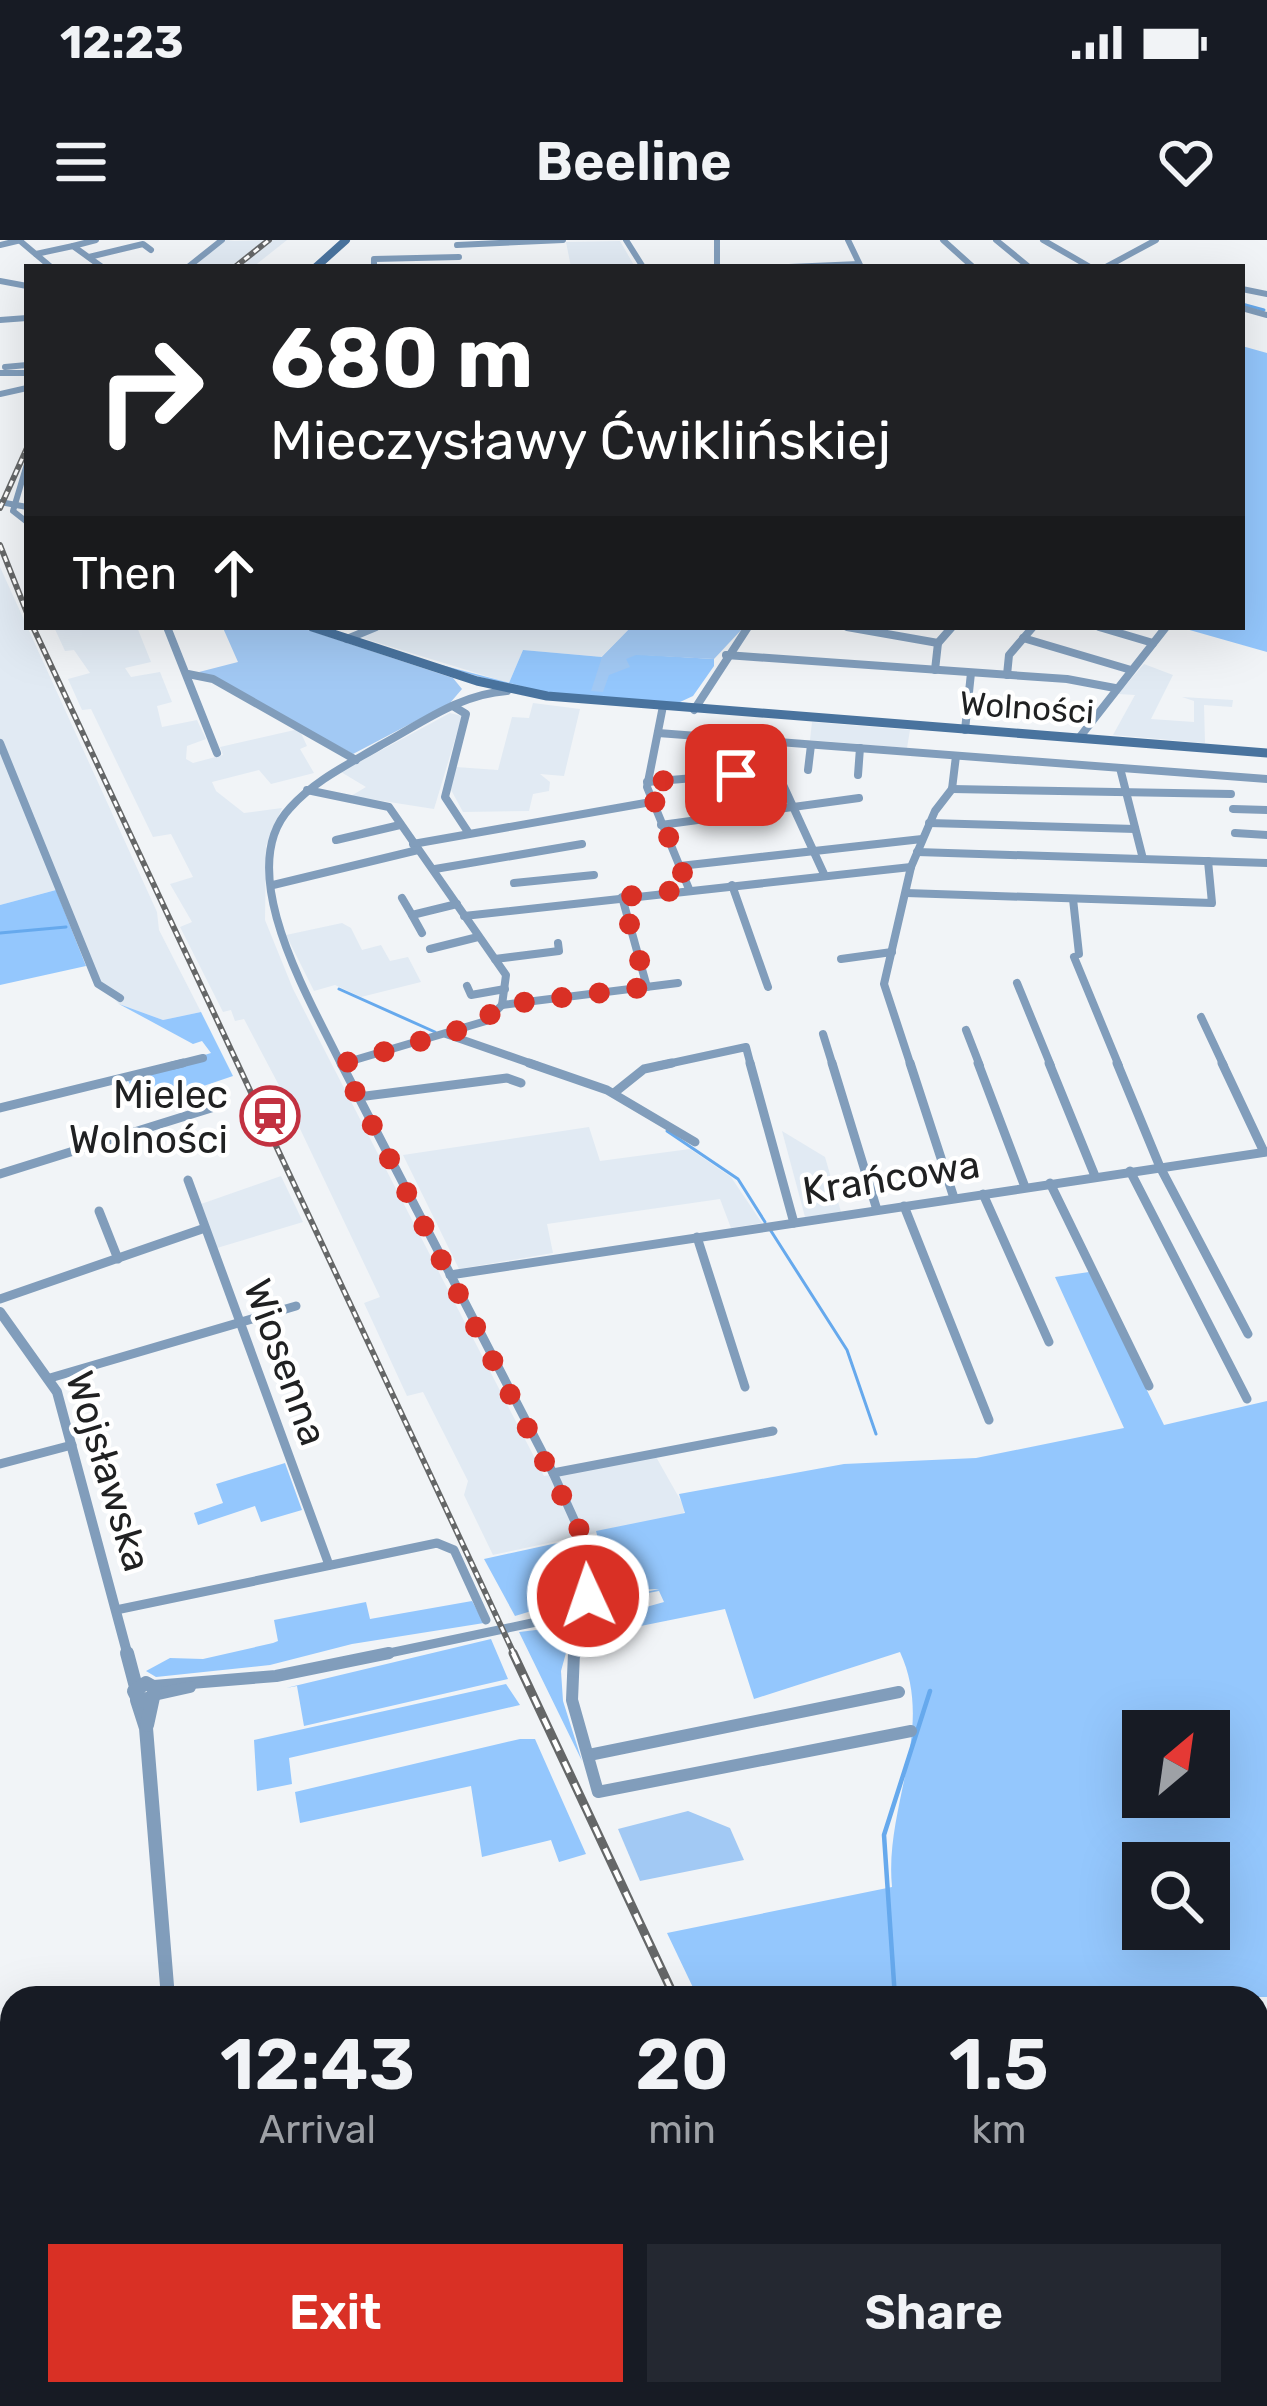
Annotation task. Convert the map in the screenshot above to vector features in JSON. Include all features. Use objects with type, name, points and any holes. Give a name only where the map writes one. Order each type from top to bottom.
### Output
[{"type":"main road","points":[[319,264],[346,240]]},
{"type":"main road","name":"Wolności","points":[[321,630],[483,686],[519,692],[1267,753]]},
{"type":"street","points":[[0,244],[9,240]]},
{"type":"street","points":[[0,244],[20,240],[48,264]]},
{"type":"street","points":[[36,254],[96,240]]},
{"type":"street","points":[[192,264],[222,240]]},
{"type":"street","points":[[460,264],[457,242],[563,240]]},
{"type":"street","points":[[943,240],[970,264]]},
{"type":"street","points":[[996,240],[1025,264]]},
{"type":"street","points":[[1042,240],[1085,264]]},
{"type":"street","points":[[1112,264],[1156,240]]},
{"type":"street","points":[[88,257],[143,244],[151,250]]},
{"type":"street","points":[[74,245],[98,264]]},
{"type":"street","points":[[374,264],[374,259],[459,256]]},
{"type":"street","points":[[428,264],[429,258]]},
{"type":"street","points":[[7,505],[24,470]]},
{"type":"street","points":[[168,630],[218,753]]},
{"type":"street","points":[[347,639],[369,630]]},
{"type":"street","points":[[695,709],[746,630]]},
{"type":"street","points":[[864,630],[938,643]]},
{"type":"street","points":[[935,670],[938,643],[949,630]]},
{"type":"street","points":[[1007,675],[1009,655],[1030,630]]},
{"type":"street","points":[[1109,630],[1153,643]]},
{"type":"street","points":[[1079,739],[1164,630]]},
{"type":"street","points":[[1023,638],[1131,670]]},
{"type":"street","points":[[726,656],[1007,675],[1115,688]]},
{"type":"street","points":[[450,672],[464,682],[464,695]]},
{"type":"street","points":[[971,673],[972,757]]},
{"type":"street","points":[[190,678],[213,679],[356,760]]},
{"type":"street","points":[[483,686],[307,790],[276,829],[273,885],[279,939],[554,1472],[592,1562],[606,1613],[592,1626],[576,1655]]},
{"type":"street","points":[[452,706],[483,686],[519,692]]},
{"type":"street","points":[[452,706],[466,714],[445,797],[468,832]]},
{"type":"street","points":[[663,706],[647,782],[689,889]]},
{"type":"street","points":[[658,733],[1267,778]]},
{"type":"street","points":[[731,754],[734,739]]},
{"type":"street","points":[[0,743],[98,985],[120,998]]},
{"type":"street","points":[[808,770],[811,745]]},
{"type":"street","points":[[858,775],[860,748]]},
{"type":"street","points":[[954,1198],[884,984],[911,867],[929,823],[952,789],[956,756]]},
{"type":"street","points":[[1120,768],[1142,859]]},
{"type":"street","points":[[647,782],[777,773],[824,874]]},
{"type":"street","points":[[952,789],[1231,794]]},
{"type":"street","points":[[307,790],[389,807],[506,975],[502,1005],[486,1021],[341,1064]]},
{"type":"street","points":[[661,824],[859,798]]},
{"type":"street","points":[[273,885],[468,832],[651,802]]},
{"type":"street","points":[[1233,809],[1267,811]]},
{"type":"street","points":[[929,823],[1135,829]]},
{"type":"street","points":[[336,840],[400,825]]},
{"type":"street","points":[[1235,833],[1267,835]]},
{"type":"street","points":[[680,866],[922,839]]},
{"type":"street","points":[[435,869],[582,844]]},
{"type":"street","points":[[916,852],[1267,863]]},
{"type":"street","points":[[906,893],[1212,903],[1208,861]]},
{"type":"street","points":[[464,916],[911,867]]},
{"type":"street","points":[[514,884],[593,875]]},
{"type":"street","points":[[544,880],[552,906]]},
{"type":"street","points":[[732,885],[768,987]]},
{"type":"street","points":[[622,897],[647,987]]},
{"type":"street","points":[[402,898],[422,933]]},
{"type":"street","points":[[1073,899],[1077,955],[1160,1167],[1248,1334]]},
{"type":"street","points":[[412,915],[457,904]]},
{"type":"street","points":[[430,950],[478,938]]},
{"type":"street","points":[[495,959],[560,951],[558,944]]},
{"type":"street","points":[[841,958],[892,952]]},
{"type":"street","points":[[502,1005],[677,983]]},
{"type":"street","points":[[1017,983],[1095,1176]]},
{"type":"street","points":[[467,986],[471,995],[505,989]]},
{"type":"street","points":[[1201,1017],[1266,1152]]},
{"type":"street","points":[[967,1030],[1025,1187]]},
{"type":"street","points":[[446,1034],[614,1093],[695,1142]]},
{"type":"street","points":[[823,1034],[878,1210]]},
{"type":"street","points":[[614,1093],[644,1069],[746,1047],[794,1223]]},
{"type":"street","points":[[0,1108],[203,1058]]},
{"type":"street","points":[[358,1097],[508,1078],[521,1083]]},
{"type":"street","points":[[0,1174],[224,1104]]},
{"type":"street","name":"Krańcowa","points":[[450,1275],[1266,1152]]},
{"type":"street","points":[[1130,1171],[1247,1399]]},
{"type":"street","name":"Wiosenna","points":[[188,1180],[329,1564]]},
{"type":"street","points":[[1050,1183],[1149,1386]]},
{"type":"street","points":[[983,1194],[1049,1342]]},
{"type":"street","points":[[904,1206],[989,1420]]},
{"type":"street","points":[[99,1211],[118,1259]]},
{"type":"street","points":[[0,1299],[205,1228]]},
{"type":"street","points":[[697,1237],[745,1387]]},
{"type":"street","points":[[50,1378],[296,1306]]},
{"type":"street","name":"Wojsławska","points":[[0,1312],[50,1378],[116,1610],[146,1692],[167,1986]]},
{"type":"street","points":[[554,1472],[773,1431]]},
{"type":"street","points":[[0,1464],[72,1445]]},
{"type":"street","points":[[116,1610],[447,1544],[486,1620]]},
{"type":"street","points":[[547,1620],[584,1597],[592,1562]]},
{"type":"street","points":[[584,1597],[600,1600]]},
{"type":"street","points":[[571,1606],[576,1655],[572,1700],[598,1792],[911,1731]]},
{"type":"street","points":[[146,1692],[276,1676],[547,1620],[592,1626]]},
{"type":"street","points":[[589,1755],[899,1692]]},
{"type":"shaded area","points":[[226,240],[287,240],[257,264],[196,264]]},
{"type":"shaded area","points":[[620,241],[633,264],[570,264],[566,242]]},
{"type":"shaded area","points":[[1245,347],[1267,353],[1267,652],[1190,630],[1245,630]]},
{"type":"shaded area","points":[[0,567],[24,620],[24,630],[29,630],[157,912],[159,930],[201,1012],[163,1020],[119,1004],[101,984],[63,888],[0,905]]},
{"type":"shaded area","points":[[55,630],[138,630],[151,662],[125,668],[131,677],[160,672],[172,702],[157,706],[162,727],[197,720],[206,739],[187,746],[186,759],[193,763],[223,755],[220,747],[299,729],[307,746],[300,749],[314,773],[271,784],[259,770],[212,782],[216,791],[244,813],[282,808],[266,846],[265,920],[293,989],[544,1476],[655,1455],[686,1510],[682,1514],[493,1555],[464,1495],[468,1481],[423,1392],[407,1396],[364,1303],[380,1297],[283,1093],[244,1019],[235,1021],[231,1010],[223,1012],[180,927],[192,922],[170,884],[193,877],[171,834],[153,837],[91,709],[82,710],[68,679],[90,673],[74,650],[65,651]]},
{"type":"shaded area","points":[[224,630],[308,630],[453,678],[462,689],[450,703],[353,754],[199,672],[238,662]]},
{"type":"shaded area","points":[[372,630],[628,630],[602,657],[523,650],[509,683],[356,636]]},
{"type":"shaded area","points":[[628,630],[741,630],[714,659],[636,655],[626,659],[630,667],[609,675],[603,692],[591,691],[602,657]]},
{"type":"shaded area","points":[[617,642],[627,645],[630,654],[714,659],[693,696],[680,702],[688,703],[679,705],[533,692],[411,657],[509,683],[523,650],[602,657]]},
{"type":"shaded area","points":[[1144,664],[1173,675],[1151,719],[1194,722],[1194,701],[1182,697],[1233,700],[1232,707],[1204,705],[1205,743],[1113,735],[1135,695],[1118,694]]},
{"type":"shaded area","points":[[533,703],[580,709],[564,776],[540,774],[550,782],[549,791],[533,794],[529,811],[463,812],[450,788],[456,767],[498,770],[512,717],[529,718]]},
{"type":"shaded area","points":[[450,713],[462,716],[434,809],[351,796],[366,787],[341,772]]},
{"type":"shaded area","points":[[812,722],[910,730],[907,748],[810,740]]},
{"type":"shaded area","points":[[56,890],[86,966],[0,985],[0,905]]},
{"type":"shaded area","points":[[342,923],[351,928],[362,950],[381,945],[390,961],[408,957],[421,982],[361,997],[335,985],[314,991],[286,935]]},
{"type":"shaded area","points":[[119,1004],[163,1020],[201,1012],[233,1076],[162,1100],[155,1087],[134,1091],[127,1079],[211,1053],[202,1041],[193,1044]]},
{"type":"shaded area","points":[[589,1127],[600,1161],[690,1149],[731,1177],[762,1223],[731,1228],[720,1199],[547,1224],[553,1253],[459,1269],[403,1155]]},
{"type":"shaded area","points":[[782,1131],[825,1157],[841,1212],[805,1217]]},
{"type":"shaded area","points":[[281,1176],[303,1222],[217,1248],[201,1204]]},
{"type":"shaded area","points":[[1089,1272],[1164,1425],[1267,1401],[1267,1986],[692,1986],[667,1933],[892,1887],[895,1827],[911,1739],[910,1681],[900,1652],[754,1699],[725,1609],[601,1634],[625,1613],[664,1602],[659,1591],[621,1598],[659,1589],[625,1590],[608,1579],[596,1531],[685,1513],[679,1494],[844,1464],[976,1458],[1124,1428],[1055,1277]]},
{"type":"shaded area","points":[[285,1463],[302,1510],[261,1522],[255,1506],[198,1525],[194,1513],[223,1503],[216,1484]]},
{"type":"shaded area","points":[[580,1538],[587,1579],[575,1581],[548,1606],[515,1616],[484,1559]]},
{"type":"shaded area","points":[[472,1601],[484,1623],[352,1644],[270,1665],[156,1677],[146,1671],[170,1658],[203,1659],[273,1643],[278,1641],[274,1620],[366,1602],[370,1619]]},
{"type":"shaded area","points":[[553,1628],[569,1642],[561,1671],[563,1701],[582,1761],[519,1632]]},
{"type":"shaded area","points":[[491,1639],[508,1679],[304,1726],[297,1686],[286,1688]]},
{"type":"shaded area","points":[[506,1684],[520,1705],[289,1758],[292,1784],[257,1791],[254,1740]]},
{"type":"shaded area","points":[[535,1739],[586,1854],[559,1862],[551,1840],[482,1857],[471,1786],[300,1823],[295,1792]]},
{"type":"shaded area","points":[[688,1811],[730,1828],[744,1860],[640,1881],[618,1829]]},
{"type":"waterway","points":[[1245,305],[1264,310]]},
{"type":"waterway","points":[[0,933],[66,927]]},
{"type":"waterway","points":[[339,989],[435,1032]]},
{"type":"waterway","points":[[667,1131],[738,1179],[765,1222]]},
{"type":"waterway","points":[[771,1231],[847,1350],[876,1434]]},
{"type":"waterway","points":[[894,1986],[884,1835],[930,1691]]},
{"type":"railway","points":[[239,264],[269,240]]},
{"type":"railway","points":[[0,508],[24,455]]},
{"type":"railway","points":[[0,545],[24,605]]},
{"type":"railway","points":[[34,630],[515,1656]]},
{"type":"railway","points":[[513,1653],[669,1986]]},
{"type":"place","name":"Mielec Wolności","points":[[270,1116]]},
{"type":"route","points":[[588,1596],[584,1597],[592,1562],[554,1472],[341,1064],[477,1025],[502,1005],[647,987],[622,897],[689,889],[647,782],[736,775]]}]
